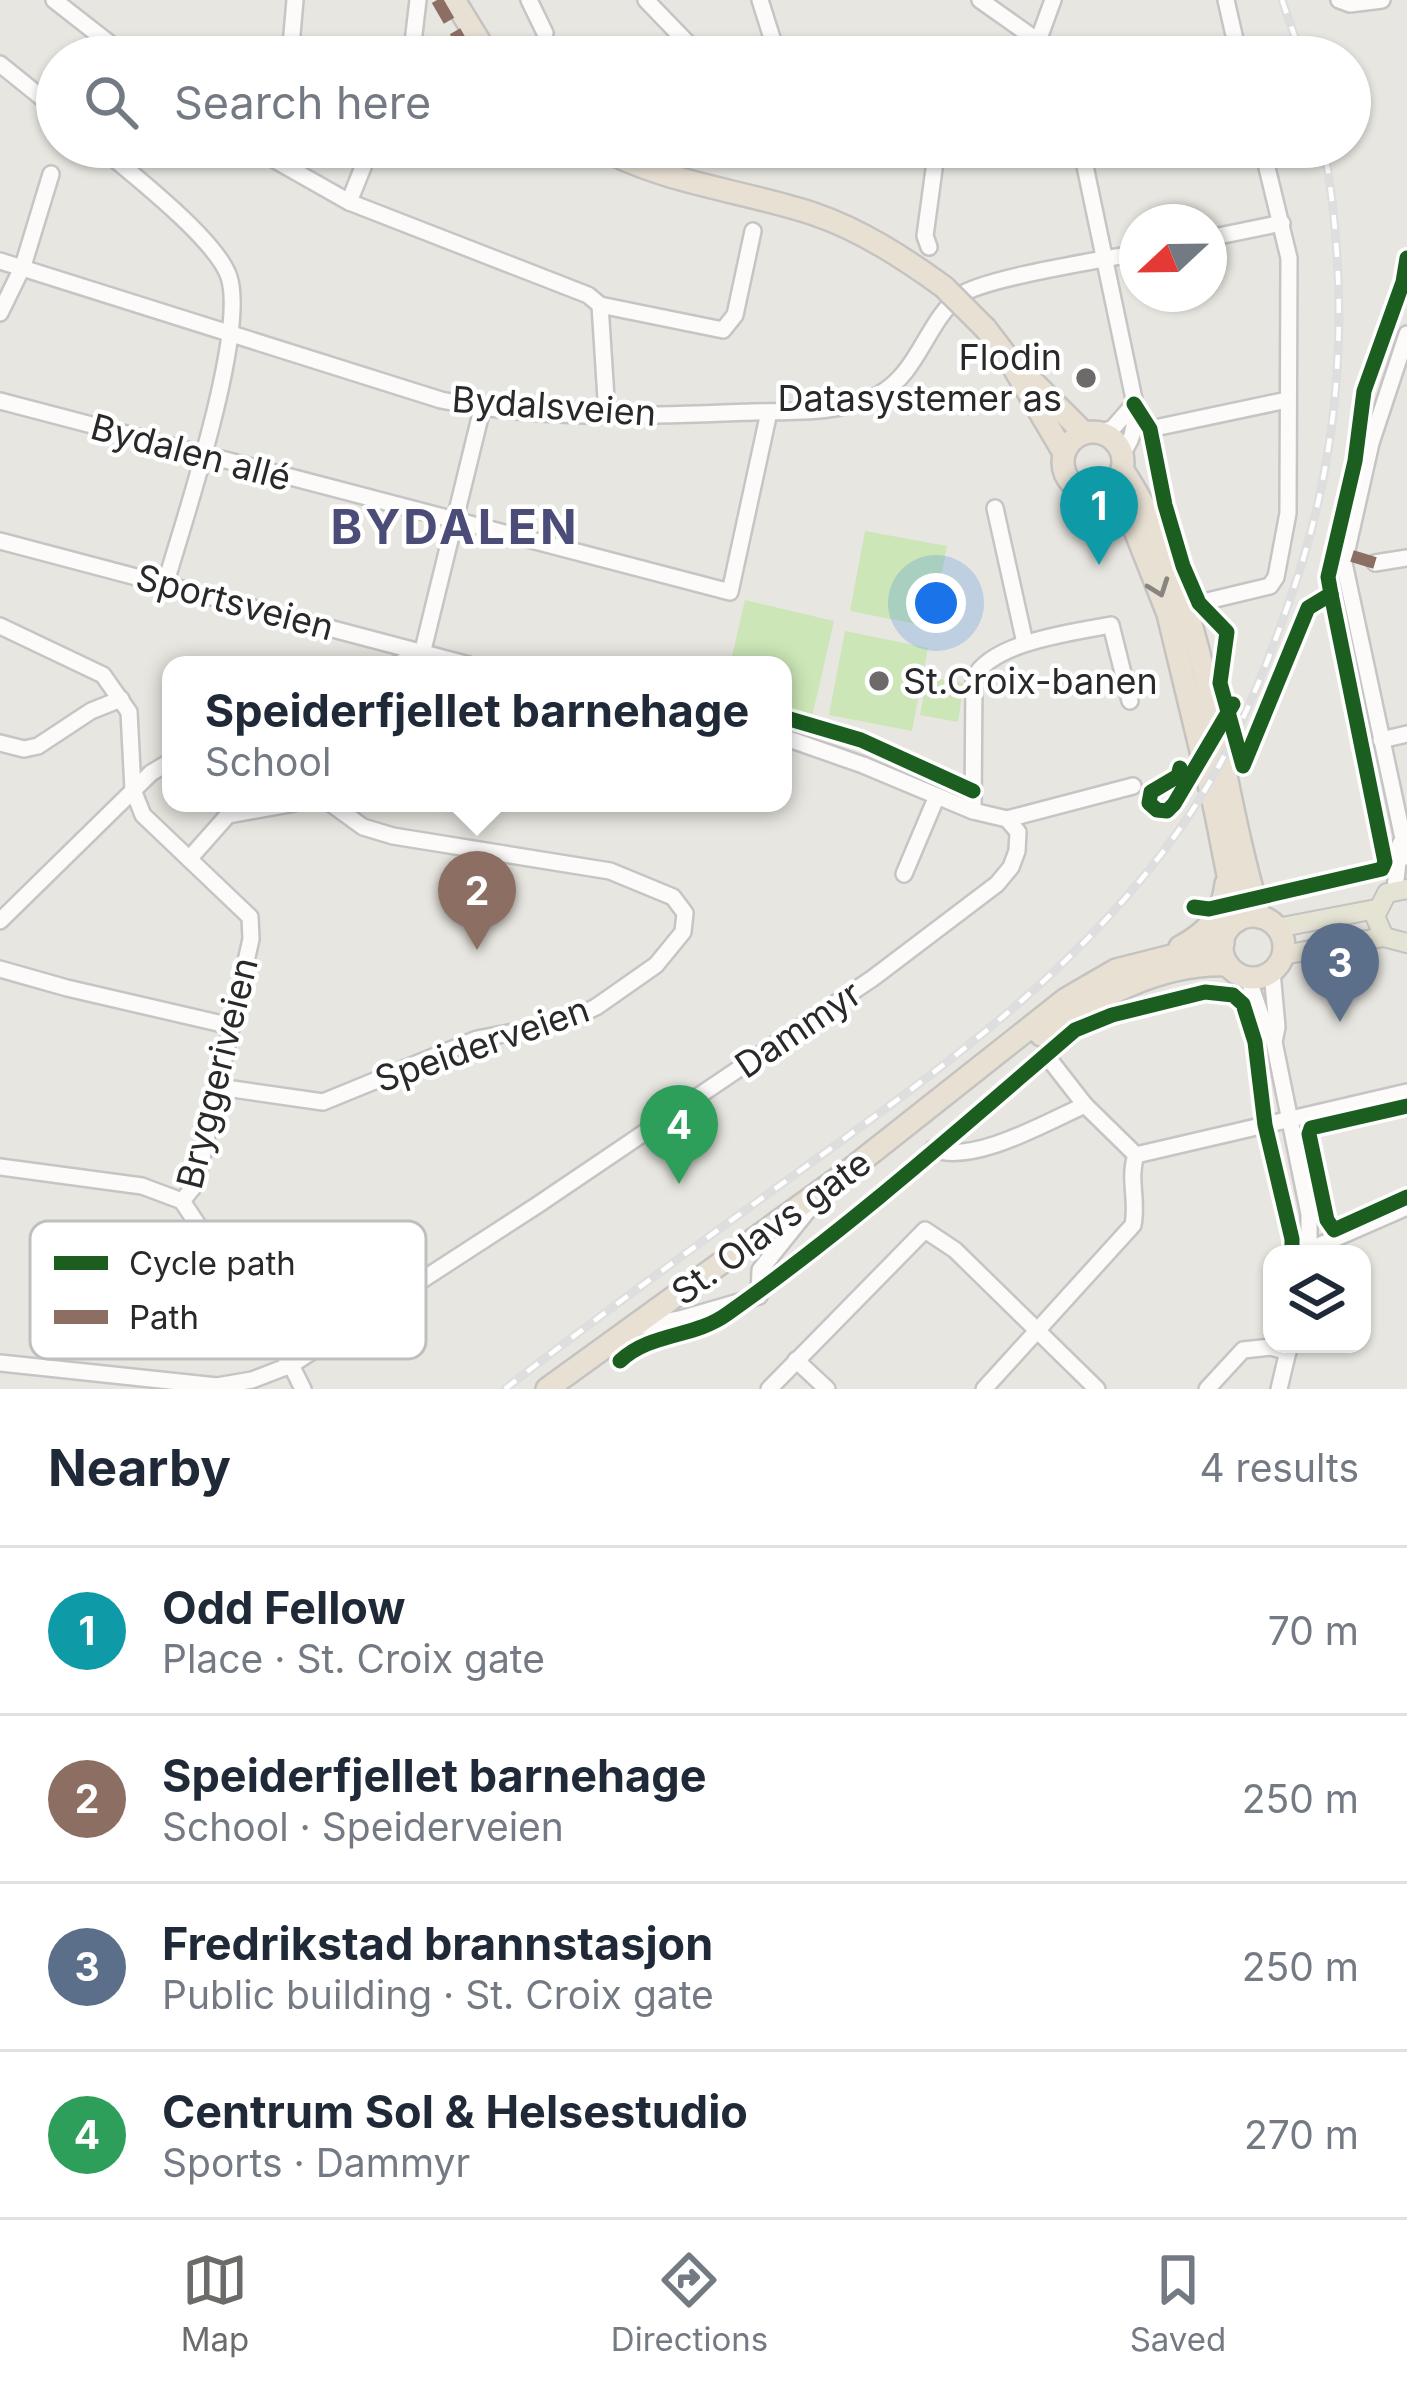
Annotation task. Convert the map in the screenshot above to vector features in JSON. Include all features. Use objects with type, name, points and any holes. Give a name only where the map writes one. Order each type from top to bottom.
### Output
[{"type":"highway","points":[[454,0],[476,36]]},
{"type":"highway","points":[[655,168],[814,214],[858,232],[920,270],[954,296],[1008,358],[1064,453],[1070,482],[1115,502],[1132,523],[1168,614],[1227,872],[1224,902],[1208,929],[1156,960]]},
{"type":"highway","points":[[1008,358],[1093,433],[1117,445],[1150,515],[1190,616],[1258,922]]},
{"type":"highway","points":[[1064,453],[1075,437],[1093,433]]},
{"type":"highway","points":[[1099,492],[1118,479],[1122,461]]},
{"type":"highway","points":[[1227,872],[1258,922],[1283,941],[1277,964],[1248,978],[1225,954],[1258,922]]},
{"type":"highway","name":"St. Olavs gate","points":[[547,1389],[936,1105],[1066,999],[1116,970],[1156,960],[1225,954]]},
{"type":"highway","name":"St. Olavs gate","points":[[936,1105],[971,1088],[1092,1002],[1129,985],[1205,966],[1225,954]]},
{"type":"main road","points":[[1384,937],[1376,924],[1376,909],[1387,893],[1401,889]]},
{"type":"main road","points":[[1258,922],[1376,909]]},
{"type":"main road","points":[[1277,964],[1384,937],[1407,943]]},
{"type":"street","points":[[54,0],[100,36]]},
{"type":"street","points":[[292,36],[295,0]]},
{"type":"street","points":[[414,36],[418,0]]},
{"type":"street","points":[[529,0],[545,33]]},
{"type":"street","points":[[646,0],[681,36]]},
{"type":"street","points":[[760,0],[771,36]]},
{"type":"street","points":[[980,0],[1031,36]]},
{"type":"street","points":[[1040,36],[1053,0]]},
{"type":"street","points":[[1226,0],[1235,36]]},
{"type":"street","points":[[1340,0],[1350,4],[1382,0]]},
{"type":"street","points":[[0,64],[36,93]]},
{"type":"street","points":[[123,168],[204,241],[229,278],[230,335],[166,582]]},
{"type":"street","points":[[292,168],[349,202],[588,295],[600,305],[723,330],[735,315],[753,232]]},
{"type":"street","points":[[349,202],[363,168]]},
{"type":"street","points":[[929,247],[925,236],[934,168]]},
{"type":"street","points":[[1086,168],[1134,404],[1136,422],[1122,461]]},
{"type":"street","points":[[1198,603],[1262,590],[1276,577],[1288,513],[1288,258],[1268,168]]},
{"type":"street","points":[[0,313],[23,266],[51,174]]},
{"type":"street","points":[[1227,234],[1282,223]]},
{"type":"street","points":[[1106,259],[1119,256]]},
{"type":"street","name":"Bydalsveien","points":[[0,261],[441,400],[482,409],[607,414],[795,412],[872,398],[885,391],[919,354],[959,296],[983,286],[1106,259]]},
{"type":"street","points":[[600,305],[607,414]]},
{"type":"street","points":[[1407,334],[1399,377],[1349,528],[1344,562],[1407,856]]},
{"type":"street","name":"Bydalen allé","points":[[0,400],[730,592],[769,412]]},
{"type":"street","points":[[1150,428],[1287,400]]},
{"type":"street","points":[[1093,433],[1113,428],[1134,404]]},
{"type":"street","points":[[417,656],[422,654],[482,409]]},
{"type":"street","points":[[995,508],[1025,643]]},
{"type":"street","name":"Sportsveien","points":[[0,541],[431,656]]},
{"type":"street","points":[[1375,563],[1407,557]]},
{"type":"street","points":[[973,811],[974,678],[984,666],[1025,643],[1112,625],[1130,701]]},
{"type":"street","points":[[0,626],[103,674],[128,712],[133,790]]},
{"type":"street","points":[[0,743],[24,749],[38,746],[92,711],[121,699]]},
{"type":"street","points":[[1381,740],[1407,734]]},
{"type":"street","points":[[792,740],[973,811],[1007,819],[1133,786]]},
{"type":"street","points":[[0,921],[133,790],[162,768]]},
{"type":"street","name":"Bryggeriveien","points":[[133,790],[143,815],[250,917],[250,940],[196,1184],[182,1201],[195,1221]]},
{"type":"street","points":[[904,874],[937,796]]},
{"type":"street","points":[[189,860],[228,814],[240,812]]},
{"type":"street","name":"Speiderveien","points":[[218,1088],[323,1102],[477,1039],[562,1023],[596,1007],[656,964],[683,932],[685,913],[673,897],[610,871],[393,836],[363,827],[342,812]]},
{"type":"street","name":"Dammyr","points":[[426,1278],[873,978],[975,901],[1011,867],[1018,832],[1007,819]]},
{"type":"street","points":[[1401,835],[1401,889]]},
{"type":"street","points":[[1277,964],[1274,1042],[1309,1214],[1310,1245]]},
{"type":"street","points":[[0,969],[230,1026]]},
{"type":"street","points":[[1248,978],[1265,1030],[1274,1042]]},
{"type":"street","points":[[1046,1055],[1084,1105],[1136,1155]]},
{"type":"street","points":[[1136,1155],[1407,1093]]},
{"type":"street","points":[[933,1149],[944,1153],[998,1144],[1084,1105]]},
{"type":"street","points":[[984,1389],[1133,1225],[1137,1206],[1131,1170],[1136,1155]]},
{"type":"street","points":[[0,1167],[142,1186],[182,1201]]},
{"type":"street","points":[[633,1327],[763,1299],[760,1270],[825,1188]]},
{"type":"street","points":[[1323,1245],[1407,1207]]},
{"type":"street","points":[[769,1389],[925,1230],[955,1250],[1097,1389]]},
{"type":"street","points":[[1207,1389],[1243,1350],[1263,1348]]},
{"type":"street","points":[[1279,1389],[1287,1353]]},
{"type":"street","name":"Bryggeriveien","points":[[287,1359],[303,1389]]},
{"type":"street","name":"Dammyr","points":[[291,1365],[300,1359]]},
{"type":"street","points":[[796,1360],[826,1389]]},
{"type":"street","points":[[0,1363],[123,1383],[217,1386],[252,1380],[291,1365]]},
{"type":"green space","points":[[865,531],[947,546],[932,627],[850,611]]},
{"type":"green space","points":[[745,600],[834,621],[812,717],[792,712],[792,656],[732,656]]},
{"type":"green space","name":"St.Croix-banen","points":[[845,631],[928,648],[912,731],[829,715]]},
{"type":"green space","points":[[927,677],[964,683],[958,722],[920,715]]},
{"type":"railway","points":[[1282,0],[1295,36]]},
{"type":"railway","points":[[505,1389],[923,1080],[1016,1005],[1103,923],[1179,830],[1228,748],[1267,662],[1321,491],[1337,377],[1339,320],[1327,168]]},
{"type":"marked path","points":[[437,0],[458,36]]},
{"type":"marked path","points":[[1352,556],[1375,563]]},
{"type":"cycle path","points":[[1134,404],[1150,429],[1183,566],[1199,603],[1227,632],[1220,683],[1243,766],[1308,608],[1331,594],[1328,577],[1355,461],[1364,391],[1407,258]]},
{"type":"cycle path","points":[[1194,907],[1209,909],[1382,869],[1385,862],[1331,594]]},
{"type":"cycle path","points":[[1180,768],[1178,776],[1151,792],[1149,803],[1157,810],[1167,811],[1174,804],[1233,704]]},
{"type":"cycle path","points":[[792,720],[861,740],[973,791]]},
{"type":"cycle path","points":[[620,1361],[645,1345],[727,1314],[817,1247],[1075,1030],[1112,1015],[1205,992],[1233,995],[1243,1004],[1255,1042],[1265,1125],[1292,1245]]},
{"type":"cycle path","points":[[1407,1106],[1311,1128],[1309,1134],[1327,1220],[1334,1230],[1407,1197]]},
{"type":"place","name":"Flodin Datasystemer as","points":[[1086,378]]},
{"type":"place","name":"Odd Fellow","points":[[1099,565]]},
{"type":"place","name":"St.Croix-banen","points":[[879,681]]},
{"type":"place","name":"Speiderfjellet barnehage","points":[[477,950]]},
{"type":"place","name":"Fredrikstad brannstasjon","points":[[1340,1022]]},
{"type":"place","name":"Centrum Sol & Helsestudio","points":[[679,1184]]},
{"type":"district","name":"BYDALEN","points":[[455,526]]}]
